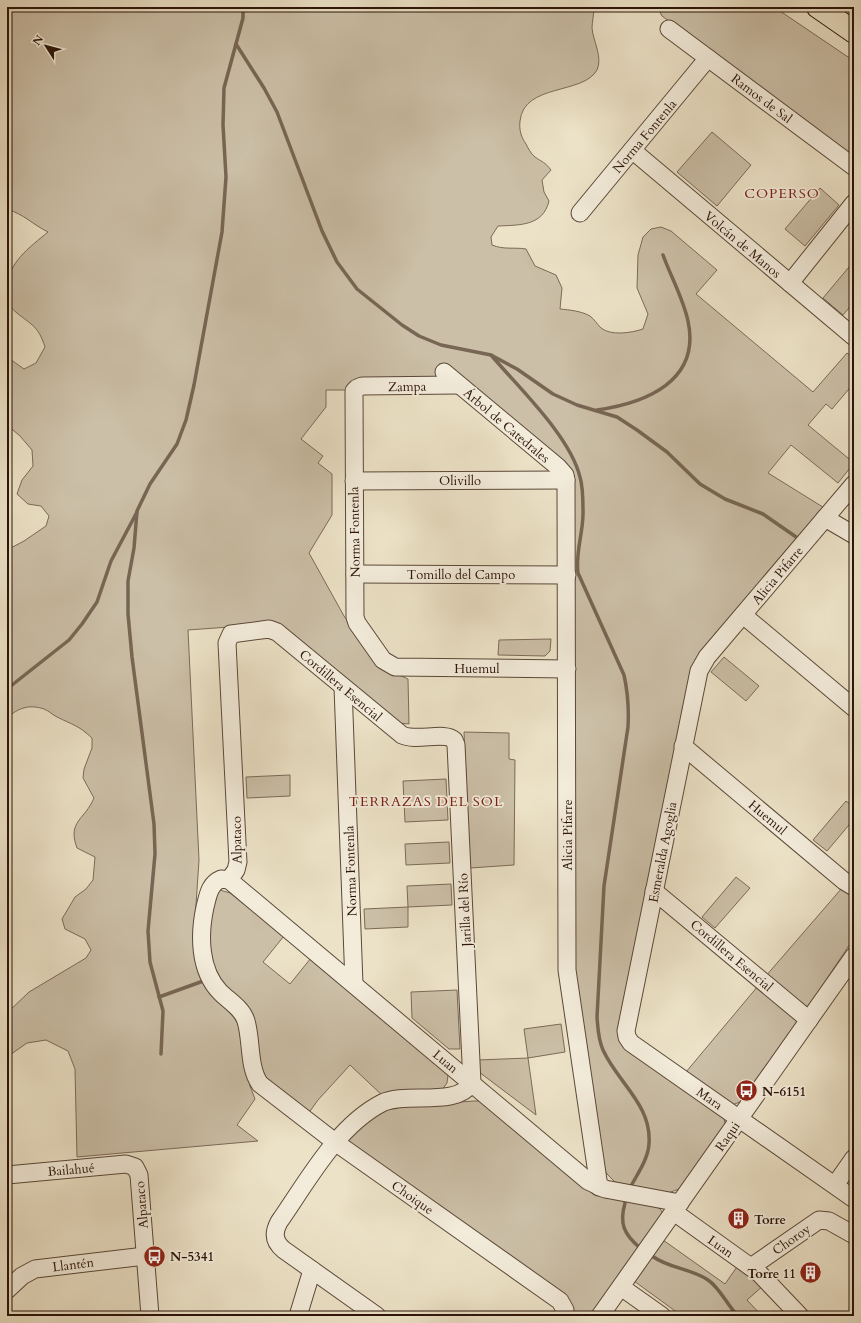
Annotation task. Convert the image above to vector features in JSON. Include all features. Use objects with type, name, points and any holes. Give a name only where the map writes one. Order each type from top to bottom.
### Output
[{"type":"highway","points":[[818,7],[854,32]]},
{"type":"highway","points":[[845,7],[854,14]]},
{"type":"street","name":"Ramos de Sal","points":[[669,30],[854,167]]},
{"type":"street","name":"Norma Fontenla","points":[[580,213],[708,58]]},
{"type":"street","name":"Volcán de Manos","points":[[632,150],[854,337]]},
{"type":"street","points":[[790,283],[854,203]]},
{"type":"street","name":"Árbol de Catedrales","points":[[444,372],[558,468],[566,480]]},
{"type":"street","name":"Zampa","points":[[356,389],[362,386],[459,385]]},
{"type":"street","name":"Norma Fontenla","points":[[356,389],[353,396],[355,617],[357,623],[388,665]]},
{"type":"street","name":"Olivillo","points":[[354,481],[566,480]]},
{"type":"street","name":"Alicia Pifarre","points":[[566,480],[567,970],[599,1187]]},
{"type":"street","name":"Alicia Pifarre","points":[[701,667],[854,484]]},
{"type":"street","points":[[825,518],[854,535]]},
{"type":"street","name":"Tomillo del Campo","points":[[355,574],[567,574]]},
{"type":"street","points":[[743,615],[854,708]]},
{"type":"street","name":"Cordillera Esencial","points":[[231,634],[269,630],[277,632],[406,737],[416,739],[447,736],[452,738]]},
{"type":"street","name":"Alpataco","points":[[231,634],[227,643],[238,862],[236,870],[230,880],[221,879],[217,881],[209,891],[202,928],[202,952],[214,984],[244,1016],[248,1028],[255,1075],[260,1084]]},
{"type":"street","name":"Huemul","points":[[388,665],[394,667],[567,669]]},
{"type":"street","name":"Esmeralda Agoglia","points":[[627,1037],[626,1028],[683,746],[701,667]]},
{"type":"street","name":"Norma Fontenla","points":[[344,687],[354,984]]},
{"type":"street","name":"Jarilla del Río","points":[[452,738],[456,745],[472,1083]]},
{"type":"street","name":"Huemul","points":[[683,746],[854,888]]},
{"type":"street","name":"Luan","points":[[230,880],[583,1177],[599,1187],[677,1208],[771,1284],[800,1316]]},
{"type":"street","name":"Cordillera Esencial","points":[[654,891],[809,1020]]},
{"type":"street","name":"Raqui","points":[[600,1316],[854,956]]},
{"type":"street","name":"Mara","points":[[627,1037],[631,1043],[854,1199]]},
{"type":"street","points":[[377,1316],[284,1250],[275,1238],[275,1230],[279,1222],[335,1142],[348,1127],[384,1102],[454,1095],[466,1090],[472,1083]]},
{"type":"street","name":"Choique","points":[[260,1084],[335,1142],[560,1301],[565,1313]]},
{"type":"street","points":[[835,1185],[854,1158]]},
{"type":"street","name":"Bailahué","points":[[7,1175],[126,1164],[135,1167]]},
{"type":"street","name":"Alpataco","points":[[135,1167],[139,1175],[150,1316]]},
{"type":"street","name":"Choroy","points":[[751,1267],[819,1220],[829,1221],[854,1235]]},
{"type":"street","name":"Llantén","points":[[7,1290],[22,1276],[36,1269],[146,1256]]},
{"type":"street","points":[[298,1316],[312,1270]]},
{"type":"street","points":[[621,1287],[662,1316]]},
{"type":"shaded area","points":[[12,7],[594,7],[592,28],[599,60],[597,70],[590,78],[580,83],[542,95],[532,101],[524,109],[520,121],[522,136],[530,151],[551,170],[542,180],[544,192],[549,201],[546,209],[536,220],[522,224],[498,226],[491,237],[492,245],[526,249],[535,266],[556,275],[562,288],[560,309],[587,314],[605,331],[627,333],[643,329],[648,314],[637,288],[638,255],[643,237],[651,229],[661,227],[671,231],[717,270],[696,294],[813,392],[847,353],[854,359],[854,383],[832,409],[826,404],[808,425],[854,463],[838,483],[791,445],[768,473],[826,509],[700,654],[619,1028],[724,1117],[725,1124],[679,1189],[668,1193],[615,1182],[607,1174],[604,1168],[574,973],[573,477],[442,379],[347,390],[326,390],[326,407],[301,439],[323,456],[318,463],[332,474],[332,515],[309,553],[344,616],[381,667],[408,679],[409,724],[399,723],[271,624],[188,630],[199,860],[194,935],[240,1027],[250,1086],[255,1099],[237,1125],[258,1141],[77,1157],[75,1069],[68,1051],[46,1040],[27,1043],[7,1057],[7,1013],[29,992],[86,958],[91,950],[85,939],[65,929],[62,919],[75,897],[86,889],[93,880],[95,857],[77,848],[74,839],[74,832],[78,821],[94,798],[83,778],[84,769],[92,748],[92,738],[79,728],[46,710],[39,708],[29,707],[20,709],[7,718],[7,550],[24,541],[46,526],[49,516],[41,506],[28,504],[17,494],[22,480],[33,466],[32,450],[20,436],[7,425],[7,357],[24,369],[36,363],[45,347],[37,330],[10,305],[7,296],[8,280],[15,263],[27,250],[48,232],[19,214],[7,209],[7,10]]},
{"type":"shaded area","points":[[657,7],[774,7],[854,61],[854,159],[662,16]]},
{"type":"shaded area","points":[[712,132],[751,165],[717,206],[677,172]]},
{"type":"shaded area","points":[[820,188],[839,205],[805,246],[785,229]]},
{"type":"shaded area","points":[[854,261],[854,302],[843,315],[823,298]]},
{"type":"shaded area","points":[[551,639],[550,651],[545,656],[498,655],[499,640]]},
{"type":"shaded area","points":[[724,657],[759,686],[746,701],[711,672]]},
{"type":"shaded area","points":[[464,732],[509,733],[509,759],[515,760],[514,865],[470,868]]},
{"type":"shaded area","points":[[290,775],[290,796],[247,798],[246,777]]},
{"type":"shaded area","points":[[446,779],[448,820],[405,822],[403,781]]},
{"type":"shaded area","points":[[846,801],[854,807],[854,819],[827,851],[813,840]]},
{"type":"shaded area","points":[[449,842],[450,863],[406,865],[405,844]]},
{"type":"shaded area","points":[[736,877],[750,888],[715,928],[702,917]]},
{"type":"shaded area","points":[[451,884],[452,905],[408,907],[407,886]]},
{"type":"shaded area","points":[[842,888],[854,895],[854,938],[810,1004],[806,1007],[765,977]]},
{"type":"shaded area","points":[[220,890],[230,893],[284,936],[263,962],[290,984],[311,958],[448,1075],[447,1083],[442,1090],[384,1097],[350,1065],[318,1100],[308,1114],[269,1084],[211,960],[208,931],[216,892]]},
{"type":"shaded area","points":[[408,907],[408,927],[365,929],[364,909]]},
{"type":"shaded area","points":[[758,986],[797,1021],[740,1102],[732,1105],[686,1072]]},
{"type":"shaded area","points":[[457,990],[460,1049],[449,1049],[412,1018],[411,992]]},
{"type":"shaded area","points":[[561,1024],[565,1052],[528,1058],[524,1029]]},
{"type":"shaded area","points":[[528,1058],[536,1115],[479,1072],[478,1060]]},
{"type":"shaded area","points":[[481,1101],[593,1194],[654,1206],[661,1210],[662,1214],[591,1316],[570,1316],[348,1141],[349,1135],[388,1107]]},
{"type":"shaded area","points":[[663,1240],[725,1284],[739,1264],[764,1285],[747,1300],[762,1316],[682,1316],[634,1281]]},
{"type":"waterway","points":[[161,1054],[163,1011],[150,962],[148,931],[155,854],[154,824],[132,657],[128,614],[128,581],[134,548],[137,511],[150,484],[177,444],[186,420],[194,385],[222,232],[226,177],[223,125],[224,88],[243,18],[243,7]]},
{"type":"waterway","points":[[236,44],[264,88],[277,112],[322,231],[337,262],[357,289],[402,325],[419,336],[441,345],[491,355],[517,369],[553,394],[577,405],[617,417],[667,452],[700,484],[725,499],[763,514],[799,539]]},
{"type":"waterway","points":[[597,410],[616,407],[651,395],[666,385],[678,374],[686,359],[690,342],[688,321],[680,296],[663,255]]},
{"type":"waterway","points":[[491,355],[529,397],[555,429],[566,445],[574,461],[581,481],[583,498],[583,518],[577,565],[578,573],[624,675],[628,701],[628,727],[604,886],[597,1017],[601,1046],[609,1062],[640,1106],[648,1130],[649,1144],[647,1155],[631,1186]]},
{"type":"waterway","points":[[7,689],[69,640],[82,624],[97,602],[111,561],[137,512]]},
{"type":"waterway","points":[[159,997],[206,980]]},
{"type":"waterway","points":[[625,1203],[623,1210],[624,1228],[630,1238],[640,1248]]},
{"type":"waterway","points":[[652,1256],[666,1264],[694,1273],[708,1280],[716,1287],[738,1316]]},
{"type":"place","name":"N-6151","points":[[747,1091]]},
{"type":"place","name":"Torre","points":[[739,1219]]},
{"type":"place","name":"N-5341","points":[[155,1256]]},
{"type":"place","name":"Torre 11","points":[[811,1273]]},
{"type":"district","name":"COPERSO","points":[[782,193]]},
{"type":"district","name":"TERRAZAS DEL SOL","points":[[426,801]]}]
